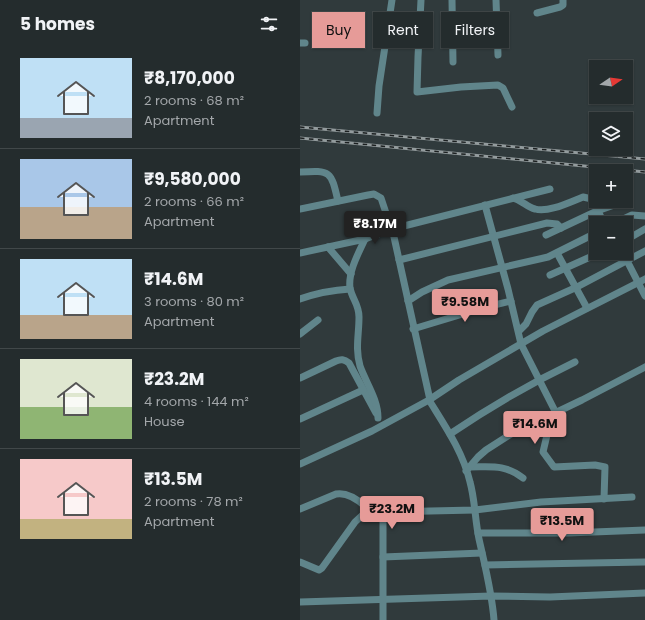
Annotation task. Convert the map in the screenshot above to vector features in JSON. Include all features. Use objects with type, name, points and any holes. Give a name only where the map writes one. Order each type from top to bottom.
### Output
[{"type":"street","points":[[377,113],[379,86],[392,0]]},
{"type":"street","points":[[422,0],[417,92],[498,85],[503,88],[512,107]]},
{"type":"street","points":[[452,0],[453,62]]},
{"type":"street","points":[[496,0],[498,55]]},
{"type":"street","points":[[537,13],[560,7],[563,5],[564,0]]},
{"type":"street","points":[[300,172],[321,171],[327,173],[333,180],[338,201]]},
{"type":"street","points":[[300,253],[364,239],[392,229],[550,189]]},
{"type":"street","points":[[300,209],[374,194],[381,198],[392,229],[429,400],[450,434],[468,469],[494,620]]},
{"type":"street","points":[[512,198],[520,200],[532,209],[546,210],[583,197],[592,199],[600,216]]},
{"type":"street","points":[[485,205],[522,344],[556,413],[547,435],[543,452],[554,467],[595,465],[605,467],[604,499]]},
{"type":"street","points":[[546,235],[606,208]]},
{"type":"street","points":[[630,216],[645,216]]},
{"type":"street","points":[[399,260],[547,223],[557,224],[561,228]]},
{"type":"street","points":[[633,236],[645,229]]},
{"type":"street","points":[[408,301],[422,292],[448,280],[536,260],[557,253],[589,237]]},
{"type":"street","points":[[364,239],[351,274],[350,289],[358,306],[358,359],[377,406],[378,418]]},
{"type":"street","points":[[328,247],[351,274]]},
{"type":"street","points":[[633,257],[645,251]]},
{"type":"street","points":[[557,253],[565,269],[577,287],[587,308]]},
{"type":"street","points":[[550,275],[589,258]]},
{"type":"street","points":[[519,331],[526,324],[535,307],[577,287],[627,260],[642,280],[645,296]]},
{"type":"street","points":[[300,464],[382,426],[429,400],[459,380],[522,344],[642,280]]},
{"type":"street","points":[[300,299],[312,294],[350,289]]},
{"type":"street","points":[[413,329],[511,301]]},
{"type":"street","points":[[300,334],[318,320]]},
{"type":"street","points":[[300,378],[341,359],[345,360],[349,363],[382,426]]},
{"type":"street","points":[[450,434],[475,417],[539,379],[575,362]]},
{"type":"street","points":[[468,469],[486,450],[511,434],[556,413],[645,367]]},
{"type":"street","points":[[300,419],[363,390]]},
{"type":"street","points":[[468,469],[500,467],[515,472],[523,478]]},
{"type":"street","points":[[300,508],[342,493],[347,494],[365,506],[376,517],[383,517]]},
{"type":"street","points":[[383,620],[383,517],[387,512],[474,510],[541,502],[632,497]]},
{"type":"street","points":[[300,562],[319,570],[322,568],[355,522],[368,510]]},
{"type":"street","points":[[478,533],[568,533],[645,530]]},
{"type":"street","points":[[383,557],[482,553]]},
{"type":"street","points":[[485,565],[645,562]]},
{"type":"street","points":[[300,602],[491,596],[550,597],[645,593]]},
{"type":"railway","points":[[300,127],[645,159]]},
{"type":"railway","points":[[300,138],[645,172]]}]
